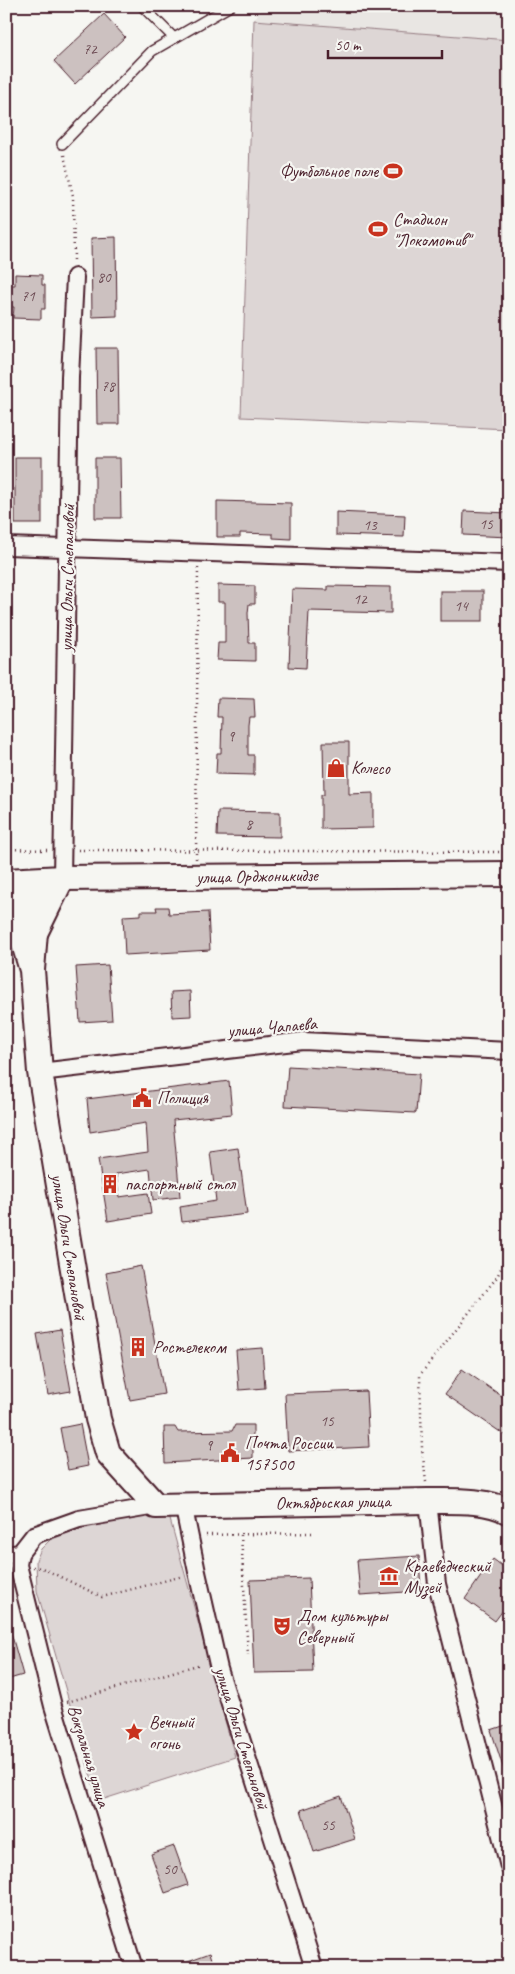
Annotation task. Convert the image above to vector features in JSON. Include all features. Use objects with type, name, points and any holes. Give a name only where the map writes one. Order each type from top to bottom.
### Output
[{"type":"main road","name":"улица Орджоникидзе","points":[[17,881],[62,878],[509,874]]},
{"type":"main road","points":[[6,912],[28,933],[62,878]]},
{"type":"main road","name":"улица Ольги Степановой","points":[[17,881],[34,893],[28,933],[40,1072],[98,1419],[108,1453],[156,1506]]},
{"type":"main road","name":"Октябрьская улица","points":[[156,1506],[183,1504],[428,1501],[472,1502],[503,1508],[509,1512]]},
{"type":"street","name":"улица Ольги Степановой","points":[[62,878],[70,377],[75,277]]},
{"type":"street","points":[[6,546],[509,563]]},
{"type":"street","name":"улица Чапаева","points":[[40,1072],[303,1041],[509,1051]]},
{"type":"street","points":[[428,1501],[437,1584],[509,1867]]},
{"type":"street","name":"улица Ольги Степановой","points":[[183,1504],[217,1659],[314,1968]]},
{"type":"street","points":[[14,1558],[34,1535],[70,1522],[156,1506]]},
{"type":"street","name":"Вокзальная улица","points":[[14,1558],[53,1706],[134,1968]]},
{"type":"lane","points":[[142,6],[174,38]]},
{"type":"lane","points":[[62,144],[152,50],[230,6]]},
{"type":"path","points":[[62,144],[73,196],[75,277]]},
{"type":"path","points":[[196,877],[198,553]]},
{"type":"path","points":[[6,849],[509,852]]},
{"type":"path","points":[[428,1501],[422,1448],[420,1375],[497,1277],[509,1251]]},
{"type":"path","points":[[189,1536],[312,1533]]},
{"type":"path","points":[[242,1535],[248,1655]]},
{"type":"path","points":[[14,1558],[42,1568],[102,1597],[136,1590],[197,1572]]},
{"type":"path","points":[[53,1706],[217,1659]]},
{"type":"shaded area","points":[[263,6],[509,6],[509,40],[254,20]]},
{"type":"shaded area","name":"Стадион \"Локомотив\"","points":[[254,20],[509,40],[509,429],[241,417]]},
{"type":"shaded area","points":[[168,1512],[235,1757],[98,1801],[37,1591],[36,1560],[41,1549],[55,1535]]},
{"type":"building","points":[[104,14],[125,37],[75,84],[54,61]]},
{"type":"building","points":[[116,237],[117,316],[92,317],[91,238]]},
{"type":"building","points":[[15,274],[42,275],[42,285],[45,285],[45,309],[41,309],[41,319],[13,318],[14,307],[10,307],[11,285],[15,285]]},
{"type":"building","points":[[96,348],[118,348],[119,424],[97,424]]},
{"type":"building","points":[[15,457],[42,457],[42,524],[15,524]]},
{"type":"building","points":[[95,458],[120,458],[121,518],[95,518]]},
{"type":"building","points":[[217,501],[291,503],[291,539],[273,538],[273,534],[240,533],[240,537],[217,537]]},
{"type":"building","points":[[464,511],[509,513],[509,537],[463,535]]},
{"type":"building","points":[[336,512],[405,515],[404,537],[336,535]]},
{"type":"building","points":[[218,585],[255,586],[255,604],[249,604],[248,613],[249,643],[255,643],[255,661],[217,660],[218,643],[225,643],[225,602],[218,602]]},
{"type":"building","points":[[328,586],[391,587],[391,613],[309,611],[306,668],[289,667],[292,589],[328,590]]},
{"type":"building","points":[[440,591],[483,591],[483,621],[440,621]]},
{"type":"building","points":[[218,698],[254,699],[255,717],[249,717],[248,725],[248,755],[254,755],[254,775],[216,774],[217,753],[221,753],[222,717],[217,717]]},
{"type":"building","name":"Колесо","points":[[323,742],[349,742],[349,794],[373,793],[373,828],[321,829],[321,795],[324,795]]},
{"type":"building","points":[[218,811],[280,812],[280,837],[217,836]]},
{"type":"building","points":[[156,907],[168,907],[169,914],[208,912],[210,950],[125,955],[123,916],[141,915],[141,911],[157,911]]},
{"type":"building","points":[[108,965],[112,1020],[80,1022],[76,967]]},
{"type":"building","points":[[190,991],[191,1016],[172,1017],[171,992]]},
{"type":"building","points":[[288,1066],[419,1074],[416,1113],[285,1106]]},
{"type":"building","points":[[229,1081],[232,1114],[173,1120],[180,1197],[153,1200],[150,1169],[116,1174],[119,1197],[148,1193],[151,1214],[108,1221],[98,1159],[148,1152],[146,1123],[90,1132],[87,1099]]},
{"type":"building","points":[[238,1148],[247,1214],[182,1222],[180,1207],[216,1201],[210,1152]]},
{"type":"building","name":"Ростелеком","points":[[141,1266],[164,1394],[130,1400],[106,1273]]},
{"type":"building","points":[[60,1330],[71,1391],[48,1395],[37,1334]]},
{"type":"building","points":[[262,1348],[265,1388],[239,1390],[236,1350]]},
{"type":"building","points":[[462,1369],[509,1401],[509,1438],[445,1394]]},
{"type":"building","points":[[366,1391],[369,1447],[288,1451],[285,1394]]},
{"type":"building","points":[[80,1424],[88,1466],[68,1470],[60,1428]]},
{"type":"building","points":[[235,1425],[253,1425],[253,1458],[165,1463],[164,1427],[175,1427],[178,1432],[232,1431]]},
{"type":"building","name":"Краеведческий Музей","points":[[419,1556],[421,1591],[360,1595],[357,1560]]},
{"type":"building","points":[[493,1559],[509,1571],[509,1602],[495,1621],[465,1599]]},
{"type":"building","name":"Дом культуры Северный","points":[[309,1578],[313,1672],[254,1673],[250,1580]]},
{"type":"building","points":[[10,1629],[23,1675],[6,1680],[6,1630]]},
{"type":"building","points":[[509,1724],[509,1776],[506,1776],[491,1730]]},
{"type":"building","points":[[341,1796],[355,1839],[314,1852],[301,1810]]},
{"type":"building","points":[[174,1846],[188,1885],[165,1893],[151,1854]]},
{"type":"building","points":[[210,1953],[215,1968],[174,1968],[174,1966]]},
{"type":"place","name":"Футбольное поле","points":[[393,171]]},
{"type":"place","name":"Стадион \"Локомотив\"","points":[[378,229]]},
{"type":"place","name":"Колесо","points":[[336,768]]},
{"type":"place","name":"Полиция","points":[[142,1098]]},
{"type":"place","name":"паспортный стол","points":[[110,1184]]},
{"type":"place","name":"Ростелеком","points":[[138,1347]]},
{"type":"place","name":"Почта России 157500","points":[[230,1453]]},
{"type":"place","name":"Краеведческий Музей","points":[[389,1576]]},
{"type":"place","name":"Дом культуры Северный","points":[[282,1626]]},
{"type":"place","name":"Вечный огонь","points":[[134,1732]]}]
